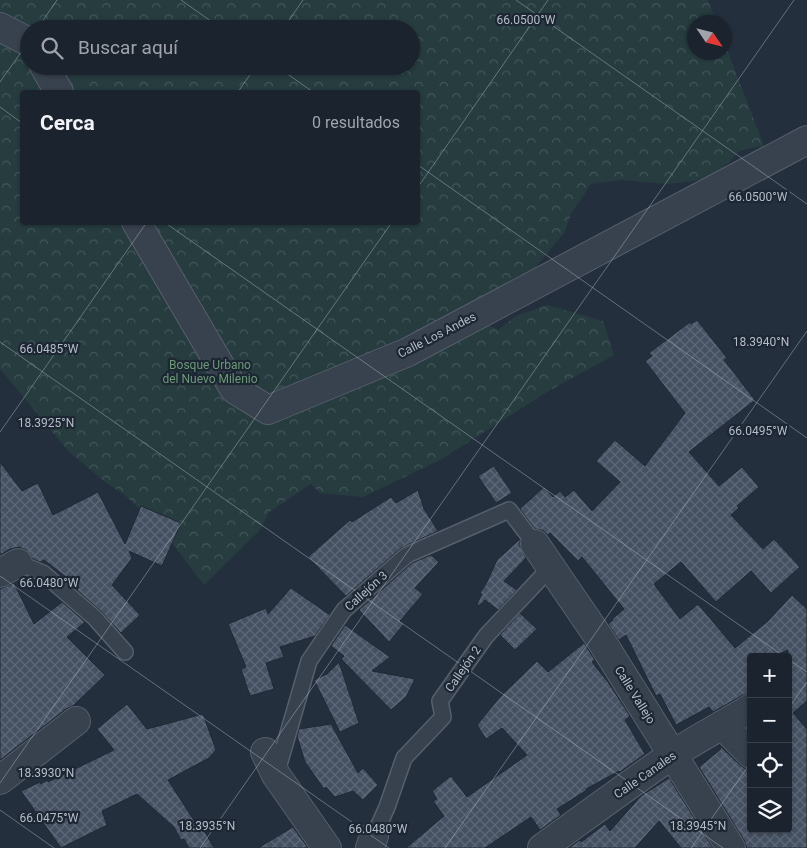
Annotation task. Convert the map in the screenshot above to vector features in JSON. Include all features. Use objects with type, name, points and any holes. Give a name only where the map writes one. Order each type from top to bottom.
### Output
[{"type":"street","points":[[0,27],[20,37]]},
{"type":"street","points":[[49,75],[58,90]]},
{"type":"street","name":"Calle Los Andes","points":[[138,225],[234,389],[268,410],[408,352],[807,140]]},
{"type":"street","name":"Calle Vallejo","points":[[535,544],[602,642],[731,848]]},
{"type":"street","name":"Calle Canales","points":[[542,848],[672,755],[747,710]]},
{"type":"street","points":[[0,780],[76,721]]},
{"type":"street","points":[[722,725],[747,750]]},
{"type":"street","points":[[271,763],[327,848]]},
{"type":"lane","name":"Callejón 3","points":[[271,763],[309,661],[344,610],[407,556],[509,510],[535,544]]},
{"type":"lane","name":"Callejón 2","points":[[372,842],[387,807],[404,758],[443,717],[440,701],[486,636],[551,567]]},
{"type":"lane","points":[[9,568],[43,574],[95,618],[125,652]]},
{"type":"green space","name":"Bosque Urbano del Nuevo Milenio","points":[[0,0],[708,0],[713,15],[687,15],[687,60],[731,60],[764,146],[741,150],[711,179],[667,184],[622,180],[591,184],[571,214],[564,233],[525,280],[487,295],[479,320],[498,330],[516,316],[547,305],[603,321],[614,355],[547,392],[440,460],[363,497],[320,493],[311,484],[269,512],[261,529],[204,585],[162,530],[126,496],[104,481],[69,452],[0,369]]},
{"type":"building","points":[[697,320],[727,358],[724,360],[755,400],[689,452],[719,486],[742,467],[759,487],[737,506],[739,508],[731,515],[763,549],[774,539],[800,567],[771,593],[751,571],[716,602],[681,562],[654,584],[680,619],[698,604],[735,648],[768,621],[792,595],[807,609],[807,701],[793,713],[807,729],[807,848],[747,848],[699,767],[721,749],[719,745],[740,765],[747,769],[747,833],[792,833],[792,653],[788,653],[788,650],[782,653],[747,653],[747,694],[713,712],[709,707],[676,725],[660,694],[656,696],[626,635],[619,640],[608,624],[624,609],[582,557],[578,561],[550,533],[548,535],[542,530],[535,529],[520,509],[544,487],[553,497],[560,491],[565,497],[574,490],[592,511],[620,482],[596,461],[615,440],[645,466],[685,413],[645,361],[652,356],[649,353],[690,322],[691,324]]},
{"type":"building","points":[[0,462],[22,491],[38,483],[53,515],[98,492],[125,544],[141,506],[181,523],[162,566],[129,551],[132,558],[112,585],[140,615],[121,633],[101,611],[77,590],[79,587],[44,560],[40,562],[33,559],[26,550],[19,547],[10,549],[0,555]]},
{"type":"building","points":[[494,466],[512,493],[496,503],[478,476]]},
{"type":"building","points":[[418,490],[424,509],[438,531],[401,548],[346,596],[308,557],[350,520],[352,522],[391,497],[396,503]]},
{"type":"building","points":[[520,539],[520,546],[526,558],[504,581],[517,590],[498,610],[485,600],[479,606],[477,604],[482,594],[480,593],[497,560]]},
{"type":"building","points":[[431,555],[439,562],[415,588],[423,594],[400,621],[404,624],[389,642],[359,610],[412,563]]},
{"type":"building","points":[[14,583],[34,624],[62,602],[85,622],[67,637],[105,675],[73,706],[66,709],[0,760],[0,589]]},
{"type":"building","points":[[291,588],[330,615],[315,636],[280,647],[284,657],[266,663],[274,689],[250,696],[241,669],[246,667],[228,624],[266,608],[268,614]]},
{"type":"building","points":[[520,613],[537,629],[515,650],[500,635]]},
{"type":"building","points":[[345,625],[390,657],[372,671],[415,679],[406,697],[391,710],[341,659],[344,656],[331,646]]},
{"type":"building","points":[[584,643],[595,660],[592,662],[608,682],[630,716],[625,720],[645,754],[620,772],[586,789],[557,809],[561,815],[540,830],[531,817],[485,848],[406,848],[444,816],[433,801],[437,799],[432,791],[451,776],[467,797],[527,755],[502,728],[486,739],[477,725],[500,697],[537,661],[548,672]]},
{"type":"building","points":[[339,662],[359,723],[340,732],[314,680],[327,674]]},
{"type":"building","points":[[127,704],[147,729],[203,714],[216,750],[209,758],[168,780],[195,822],[198,820],[214,848],[189,848],[184,839],[181,840],[174,827],[137,794],[102,811],[107,825],[61,848],[21,791],[40,782],[41,784],[47,780],[48,782],[114,750],[97,729]]},
{"type":"building","points":[[331,724],[358,773],[363,768],[378,785],[363,800],[353,791],[335,797],[326,787],[324,789],[305,762],[297,736],[299,729]]},
{"type":"building","points":[[669,778],[713,848],[681,848],[659,821],[635,848],[569,848],[580,840],[581,842],[605,824],[610,831],[641,796]]},
{"type":"building","points":[[293,827],[308,848],[258,848]]}]
